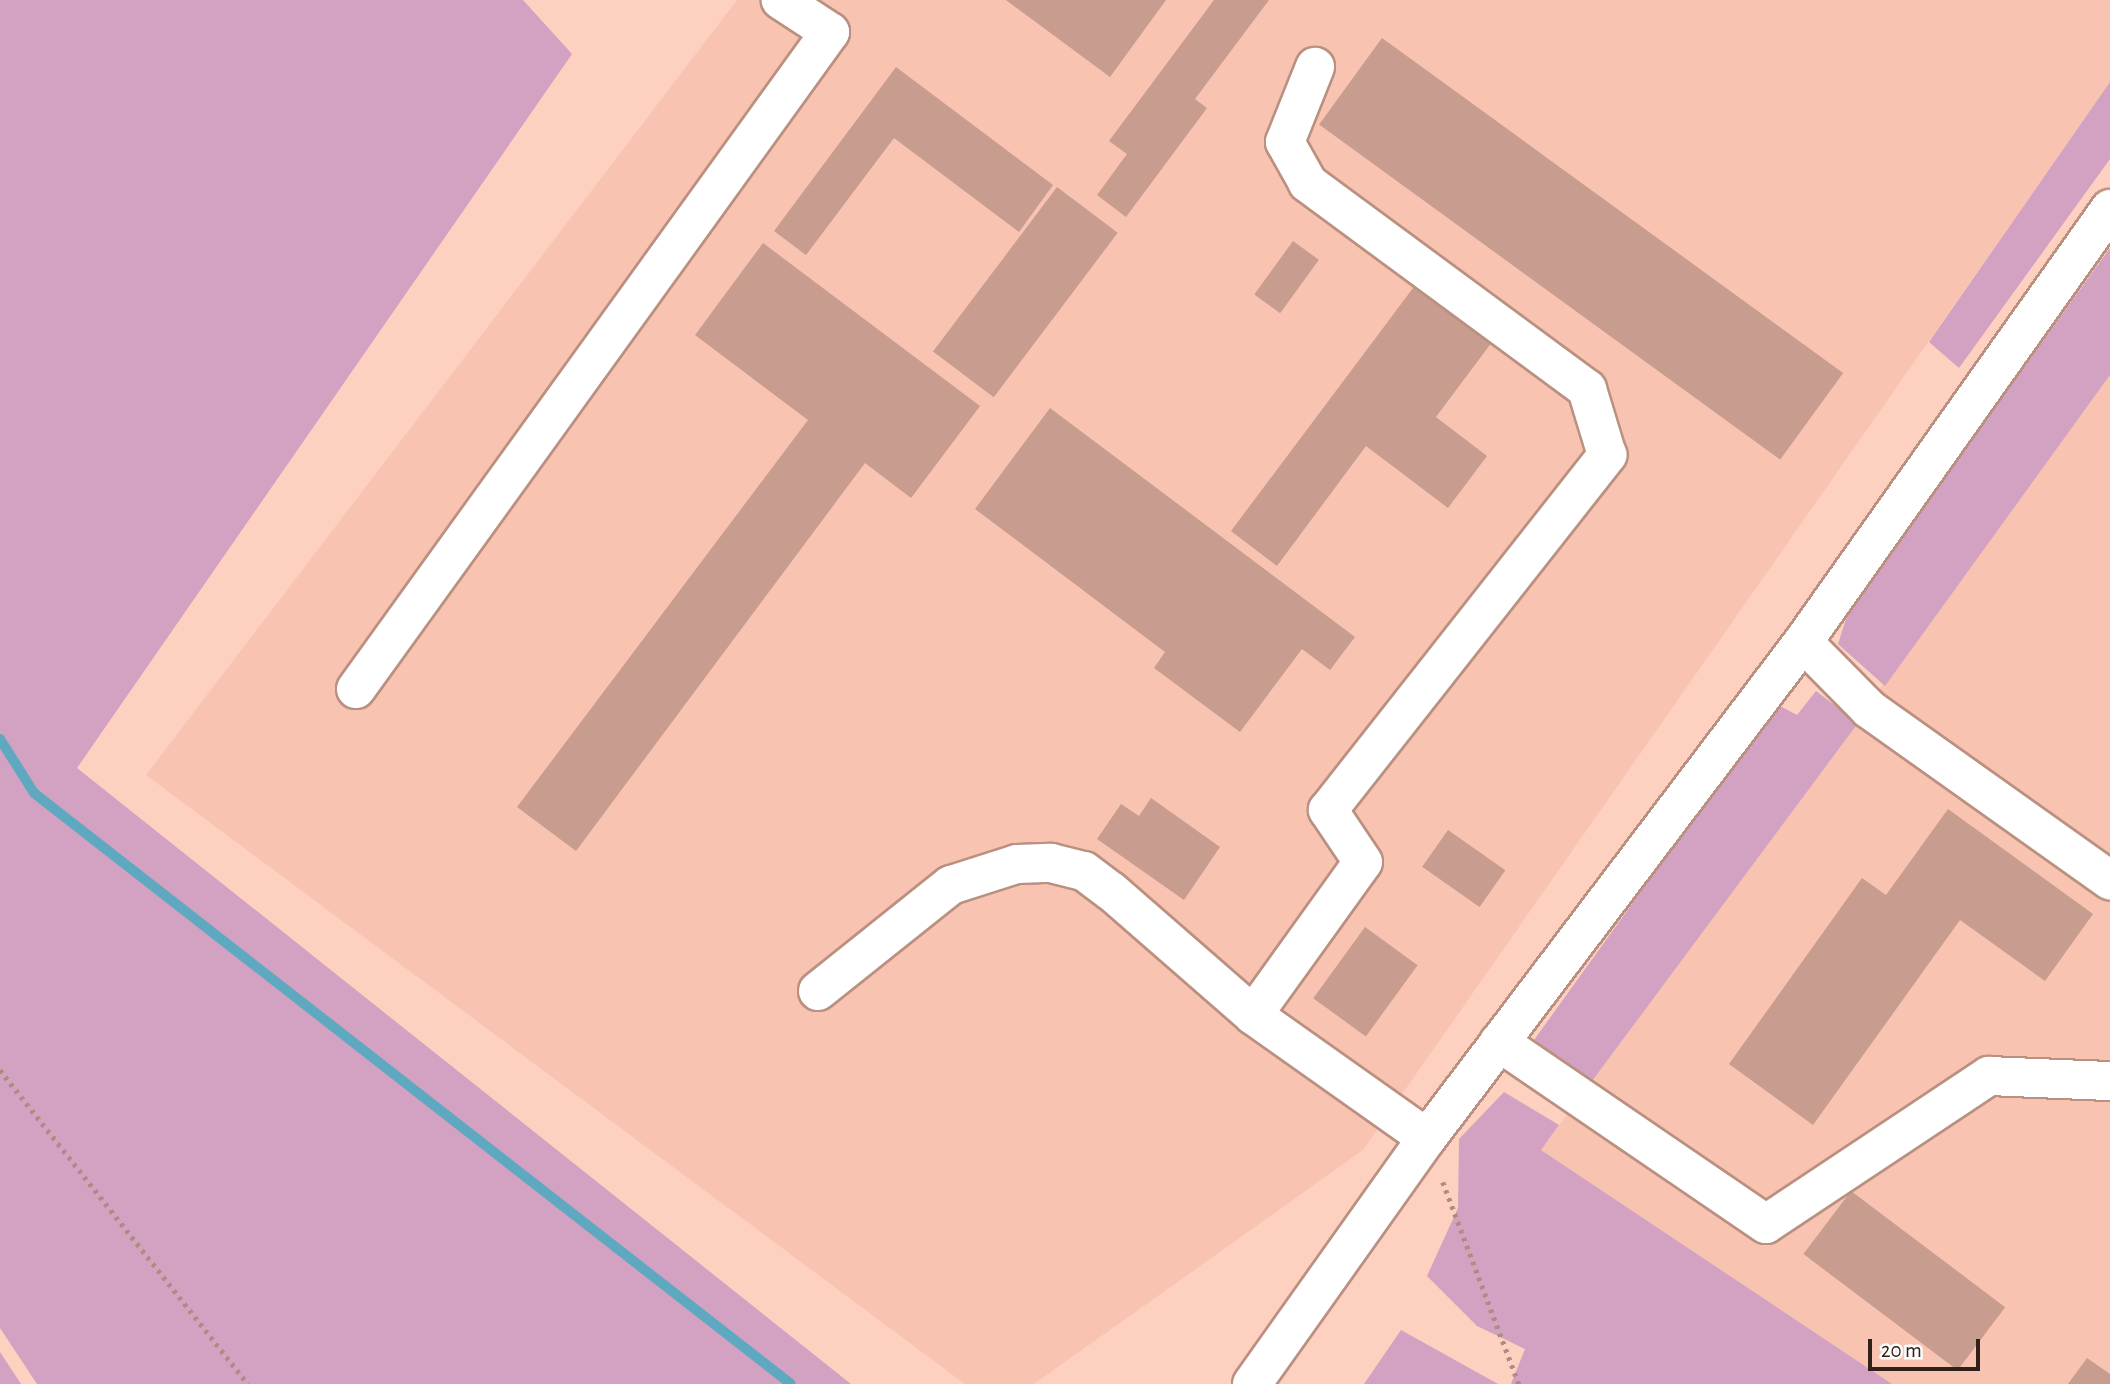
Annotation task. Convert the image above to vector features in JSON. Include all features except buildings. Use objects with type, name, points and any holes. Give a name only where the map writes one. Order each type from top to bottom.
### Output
[{"type":"street","points":[[356,689],[830,32],[781,0]]},
{"type":"street","points":[[1253,1015],[1363,862],[1328,810],[1607,455],[1587,389],[1308,183],[1285,142],[1315,67]]},
{"type":"street","points":[[1252,1384],[1427,1138],[1803,642],[2110,209]]},
{"type":"street","points":[[1803,642],[1868,709],[2110,880]]},
{"type":"street","points":[[818,992],[951,885],[1017,864],[1051,863],[1084,871],[1111,891],[1253,1015],[1427,1138]]},
{"type":"street","points":[[1499,1042],[1766,1224],[1989,1076],[2110,1081]]},
{"type":"path","points":[[0,1070],[248,1384]]},
{"type":"path","points":[[1427,1138],[1519,1384]]},
{"type":"shaded area","points":[[0,0],[523,0],[572,54],[77,768],[851,1384],[37,1384],[0,1328]]},
{"type":"shaded area","points":[[737,0],[2110,0],[2110,82],[1363,1150],[1034,1384],[965,1384],[146,775]]},
{"type":"shaded area","points":[[2110,82],[2110,159],[1959,368],[1929,342]]},
{"type":"shaded area","points":[[2110,248],[2110,375],[1885,686],[1838,644],[1849,610]]},
{"type":"shaded area","points":[[2110,375],[2110,1384],[1892,1384],[1541,1150]]},
{"type":"shaded area","points":[[1816,691],[1858,723],[1592,1081],[1534,1040],[1776,704],[1797,715]]},
{"type":"shaded area","points":[[1504,1092],[1559,1125],[1541,1150],[1892,1384],[1511,1384],[1525,1349],[1477,1326],[1427,1276],[1458,1208],[1459,1139]]},
{"type":"shaded area","points":[[1401,1330],[1498,1384],[1364,1384]]},
{"type":"shaded area","points":[[0,1352],[21,1384],[0,1384]]},
{"type":"waterway","points":[[0,739],[34,793],[791,1384]]}]
